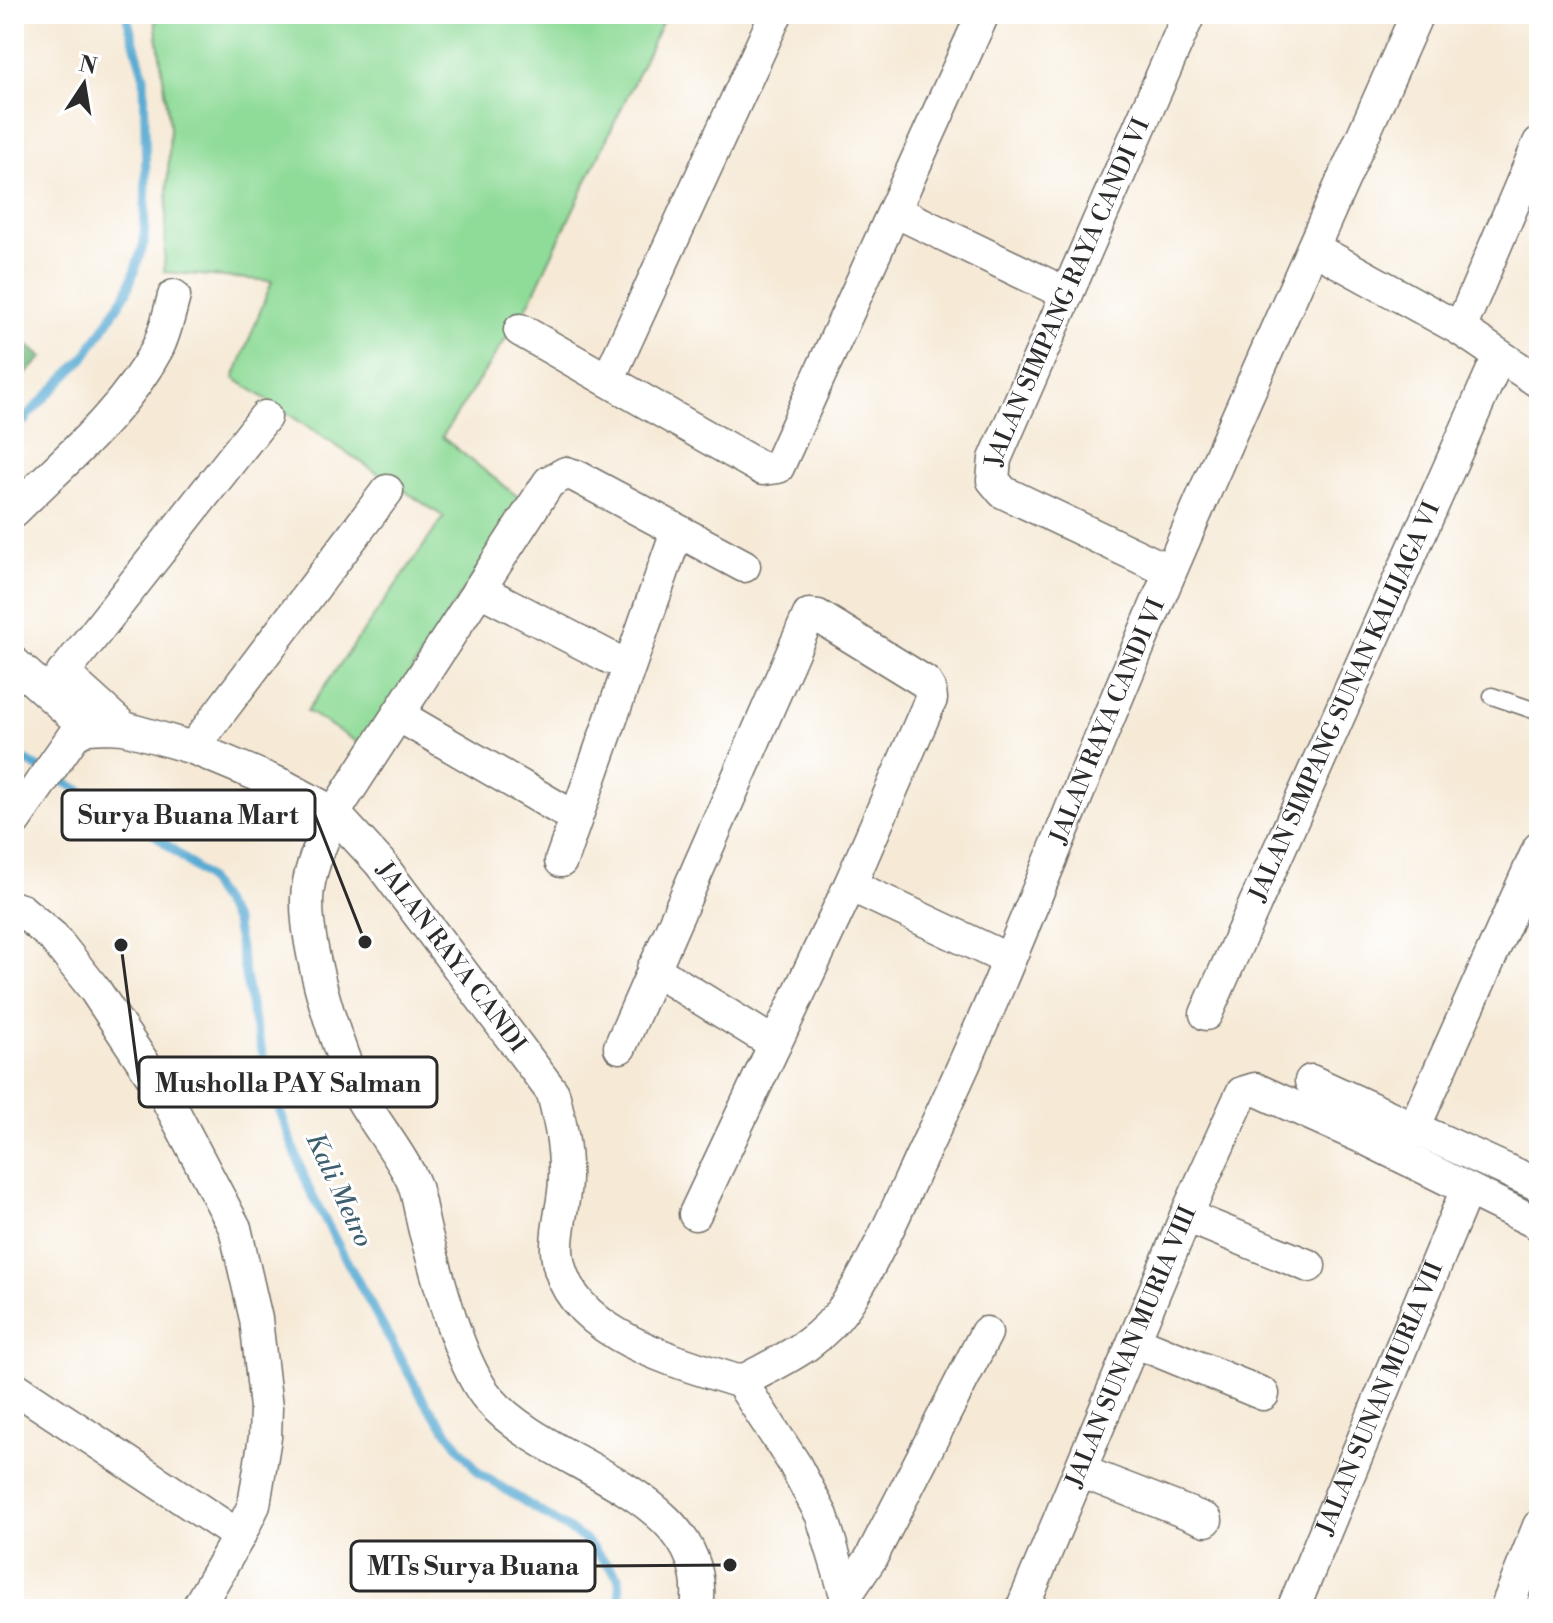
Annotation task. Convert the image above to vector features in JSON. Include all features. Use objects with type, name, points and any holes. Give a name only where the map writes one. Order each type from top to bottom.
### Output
[{"type":"street","points":[[608,380],[776,14]]},
{"type":"street","points":[[520,330],[763,469],[778,467],[983,14]]},
{"type":"street","name":"JALAN SIMPANG RAYA CANDI VI","points":[[1169,571],[1003,492],[993,480],[995,459],[1189,14]]},
{"type":"street","name":"JALAN RAYA CANDI VI","points":[[741,1382],[804,1349],[826,1329],[847,1304],[887,1229],[1009,960],[1169,571],[1417,14]]},
{"type":"street","points":[[1460,329],[1539,143]]},
{"type":"street","points":[[895,211],[1067,294]]},
{"type":"street","points":[[1313,248],[1460,329],[1539,382]]},
{"type":"street","points":[[14,511],[103,423],[133,388],[158,347],[174,296]]},
{"type":"street","name":"JALAN SIMPANG SUNAN KALIJAGA VI","points":[[1206,1014],[1499,356]]},
{"type":"street","points":[[55,683],[265,417]]},
{"type":"street","points":[[697,1609],[694,1559],[672,1525],[637,1496],[527,1433],[489,1399],[471,1371],[443,1290],[413,1183],[360,1095],[337,1041],[312,949],[307,897],[318,851],[334,813],[549,482],[566,473],[744,566]]},
{"type":"street","points":[[193,748],[387,491]]},
{"type":"street","points":[[561,861],[677,531]]},
{"type":"street","points":[[480,590],[611,658]]},
{"type":"street","points":[[620,1047],[809,615],[818,616],[925,682],[931,699],[850,885],[695,1214]]},
{"type":"street","points":[[14,663],[55,683],[124,728]]},
{"type":"street","points":[[14,821],[80,732],[55,683]]},
{"type":"street","points":[[398,715],[560,809]]},
{"type":"street","name":"JALAN RAYA CANDI","points":[[80,732],[124,728],[193,748],[282,785],[334,813],[380,863],[553,1093],[564,1138],[566,1180],[557,1250],[561,1274],[572,1296],[585,1312],[624,1338],[677,1362],[741,1382]]},
{"type":"street","points":[[1414,1128],[1539,848]]},
{"type":"street","points":[[850,885],[1009,960]]},
{"type":"street","points":[[14,908],[21,910],[53,937],[95,990],[166,1097],[235,1228],[256,1319],[266,1408],[261,1473],[254,1505],[197,1609]]},
{"type":"street","points":[[653,969],[775,1044]]},
{"type":"street","points":[[1311,1081],[1539,1185]]},
{"type":"street","name":"JALAN SUNAN MURIA VIII","points":[[1032,1606],[1080,1471],[1186,1216],[1242,1093],[1255,1089],[1467,1189]]},
{"type":"street","points":[[1467,1189],[1539,1224]]},
{"type":"street","name":"JALAN SUNAN MURIA VII","points":[[1293,1609],[1467,1189]]},
{"type":"street","points":[[1186,1216],[1309,1266]]},
{"type":"street","points":[[848,1602],[986,1333]]},
{"type":"street","points":[[1134,1341],[1263,1394]]},
{"type":"street","points":[[741,1382],[794,1463],[822,1516],[848,1602]]},
{"type":"street","points":[[14,1387],[239,1536]]},
{"type":"street","points":[[1080,1471],[1206,1520]]},
{"type":"street","points":[[1506,1609],[1539,1526]]},
{"type":"lane","points":[[1492,696],[1539,712]]},
{"type":"green space","points":[[191,14],[666,14],[529,303],[442,437],[522,500],[363,746],[307,711],[444,517],[234,378],[272,281],[164,272],[170,126],[155,20]]},
{"type":"green space","points":[[14,334],[43,357],[14,386]]},
{"type":"waterway","name":"Kali Metro","points":[[14,429],[84,358],[127,292],[144,243],[144,77],[126,14]]},
{"type":"waterway","points":[[14,407],[26,420]]},
{"type":"waterway","name":"Kali Metro","points":[[14,754],[146,827],[206,877],[235,922],[253,1017],[273,1092],[308,1187],[424,1401],[479,1473],[584,1539],[619,1577],[621,1609]]},
{"type":"place","name":"Surya Buana Mart","points":[[365,942]]},
{"type":"place","name":"Musholla PAY Salman","points":[[121,945]]},
{"type":"place","name":"MTs Surya Buana","points":[[730,1565]]}]
